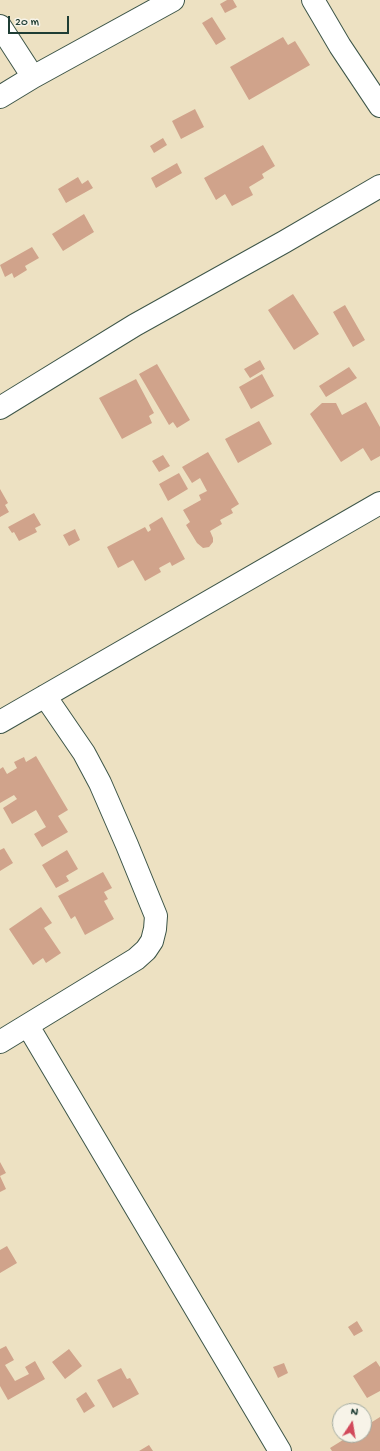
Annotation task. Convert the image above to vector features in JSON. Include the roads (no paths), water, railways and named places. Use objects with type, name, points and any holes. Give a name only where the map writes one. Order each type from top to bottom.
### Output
[{"type":"street","points":[[0,97],[33,77],[172,0]]},
{"type":"street","points":[[313,0],[340,46],[380,106]]},
{"type":"street","points":[[0,26],[33,77]]},
{"type":"street","points":[[0,408],[135,325],[284,242],[380,186]]},
{"type":"street","points":[[0,722],[377,510]]},
{"type":"street","points":[[0,1042],[136,959],[146,950],[152,941],[155,930],[156,916],[100,784],[84,754],[45,696]]},
{"type":"street","points":[[28,1026],[280,1451]]}]
